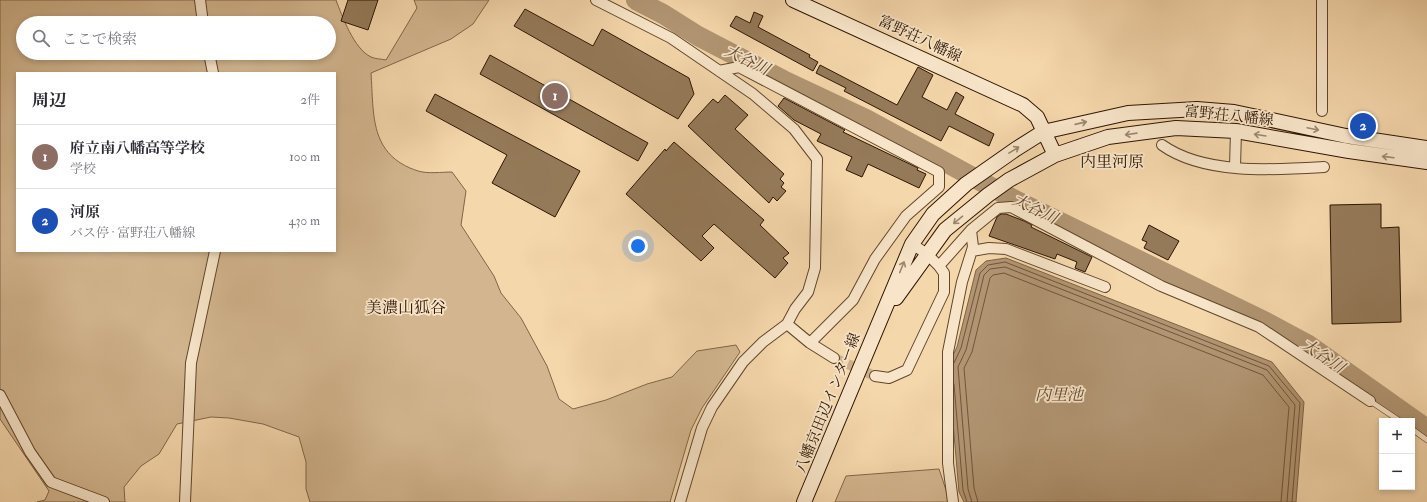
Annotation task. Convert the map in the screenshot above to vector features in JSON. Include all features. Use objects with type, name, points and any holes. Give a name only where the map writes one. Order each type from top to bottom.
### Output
[{"type":"main road","name":"富野荘八幡線","points":[[793,0],[1023,105],[1037,117],[1055,155],[1108,137],[1176,128],[1236,131],[1349,151],[1427,162]]},
{"type":"main road","name":"富野荘八幡線","points":[[1043,132],[1128,113],[1197,109],[1234,112],[1346,136],[1427,148]]},
{"type":"main road","name":"八幡京田辺インター線","points":[[804,502],[912,244],[933,214],[966,184],[986,168],[1043,132]]},
{"type":"main road","name":"八幡京田辺インター線","points":[[882,316],[945,230],[1009,180],[1055,155]]},
{"type":"street","points":[[200,0],[202,16]]},
{"type":"street","points":[[596,0],[671,38],[753,94],[794,129],[817,159],[815,268],[808,292],[795,309],[787,324],[763,342],[743,362],[712,407],[702,428],[680,502]]},
{"type":"street","points":[[1322,0],[1322,111]]},
{"type":"street","points":[[210,60],[213,72]]},
{"type":"street","points":[[719,71],[739,68],[939,172],[939,187],[906,216],[875,259],[853,300],[810,343]]},
{"type":"street","points":[[1235,167],[1236,131]]},
{"type":"street","points":[[1162,145],[1174,154],[1219,166],[1263,170],[1324,167]]},
{"type":"street","points":[[939,266],[971,230],[998,208],[1011,207],[1161,286],[1259,327],[1370,401]]},
{"type":"street","points":[[953,502],[948,463],[948,352],[962,282],[973,247],[971,230]]},
{"type":"street","points":[[875,376],[889,378],[907,370],[944,292],[944,273],[927,254],[912,244]]},
{"type":"street","points":[[972,251],[989,248],[1006,249],[1105,287]]},
{"type":"street","points":[[185,502],[191,363],[215,252]]},
{"type":"street","points":[[787,324],[810,343],[834,358]]},
{"type":"street","points":[[0,395],[30,452],[51,482],[104,502]]},
{"type":"lane","points":[[1370,401],[1396,418]]},
{"type":"lane","points":[[1415,432],[1427,440]]},
{"type":"shaded area","points":[[0,0],[336,0],[349,32],[359,47],[371,57],[386,60],[417,8],[414,0],[489,0],[473,24],[451,39],[371,73],[374,118],[377,132],[382,144],[390,155],[402,164],[418,171],[431,173],[452,172],[466,191],[461,225],[494,276],[501,293],[521,318],[547,366],[559,399],[573,409],[606,400],[647,384],[672,377],[697,351],[736,345],[740,352],[702,408],[691,430],[670,502],[310,502],[306,489],[306,462],[299,437],[263,424],[229,418],[211,417],[177,424],[159,454],[141,466],[124,487],[125,502],[37,502],[45,500],[49,491],[0,419]]},
{"type":"shaded area","points":[[939,469],[950,502],[835,502],[846,476]]},
{"type":"water","name":"内里池","points":[[1006,258],[1272,362],[1304,402],[1296,502],[964,502],[959,492],[948,365],[957,347],[976,270],[986,261]]},
{"type":"building","points":[[348,0],[378,0],[368,30],[341,21]]},
{"type":"building","points":[[525,9],[593,46],[602,29],[689,78],[694,94],[678,119],[514,26]]},
{"type":"building","points":[[754,12],[763,16],[758,27],[810,55],[809,57],[818,62],[813,71],[730,26],[736,16],[750,23]]},
{"type":"building","points":[[490,55],[648,143],[638,161],[480,74]]},
{"type":"building","points":[[820,65],[897,105],[918,67],[933,75],[922,97],[947,110],[956,92],[964,97],[955,114],[994,134],[989,146],[949,126],[941,141],[844,91],[846,88],[816,73]]},
{"type":"building","points":[[435,94],[580,171],[555,217],[492,183],[507,155],[426,111]]},
{"type":"building","points":[[725,95],[748,115],[735,129],[784,174],[780,179],[784,183],[781,187],[786,191],[777,201],[773,197],[769,203],[688,126],[713,99],[718,103]]},
{"type":"building","points":[[784,98],[845,130],[843,132],[918,168],[917,170],[926,174],[919,188],[868,164],[862,177],[846,170],[852,157],[817,141],[821,134],[794,120],[778,106]]},
{"type":"building","points":[[674,142],[764,220],[760,225],[789,253],[783,258],[788,263],[775,278],[714,224],[702,236],[714,248],[701,261],[626,194],[665,149],[666,151]]},
{"type":"building","points":[[1381,204],[1381,228],[1399,227],[1401,322],[1332,324],[1330,205]]},
{"type":"building","points":[[1001,214],[1006,214],[1024,221],[1032,225],[1031,227],[1092,257],[1085,272],[1075,268],[1077,262],[1057,254],[1055,259],[989,236],[997,217]]},
{"type":"building","points":[[1149,225],[1179,241],[1168,260],[1144,248],[1147,242],[1142,240]]},
{"type":"waterway","name":"大谷川","points":[[636,0],[663,14],[698,36],[783,80],[866,119],[1017,201],[1266,322],[1307,344],[1427,429]]},
{"type":"tunnel","points":[[834,358],[875,376]]},
{"type":"place","name":"府立南八幡高等学校","points":[[555,96]]},
{"type":"place","name":"河原","points":[[1363,126]]},
{"type":"district","name":"内里河原","points":[[1112,162]]},
{"type":"district","name":"美濃山狐谷","points":[[406,308]]}]
